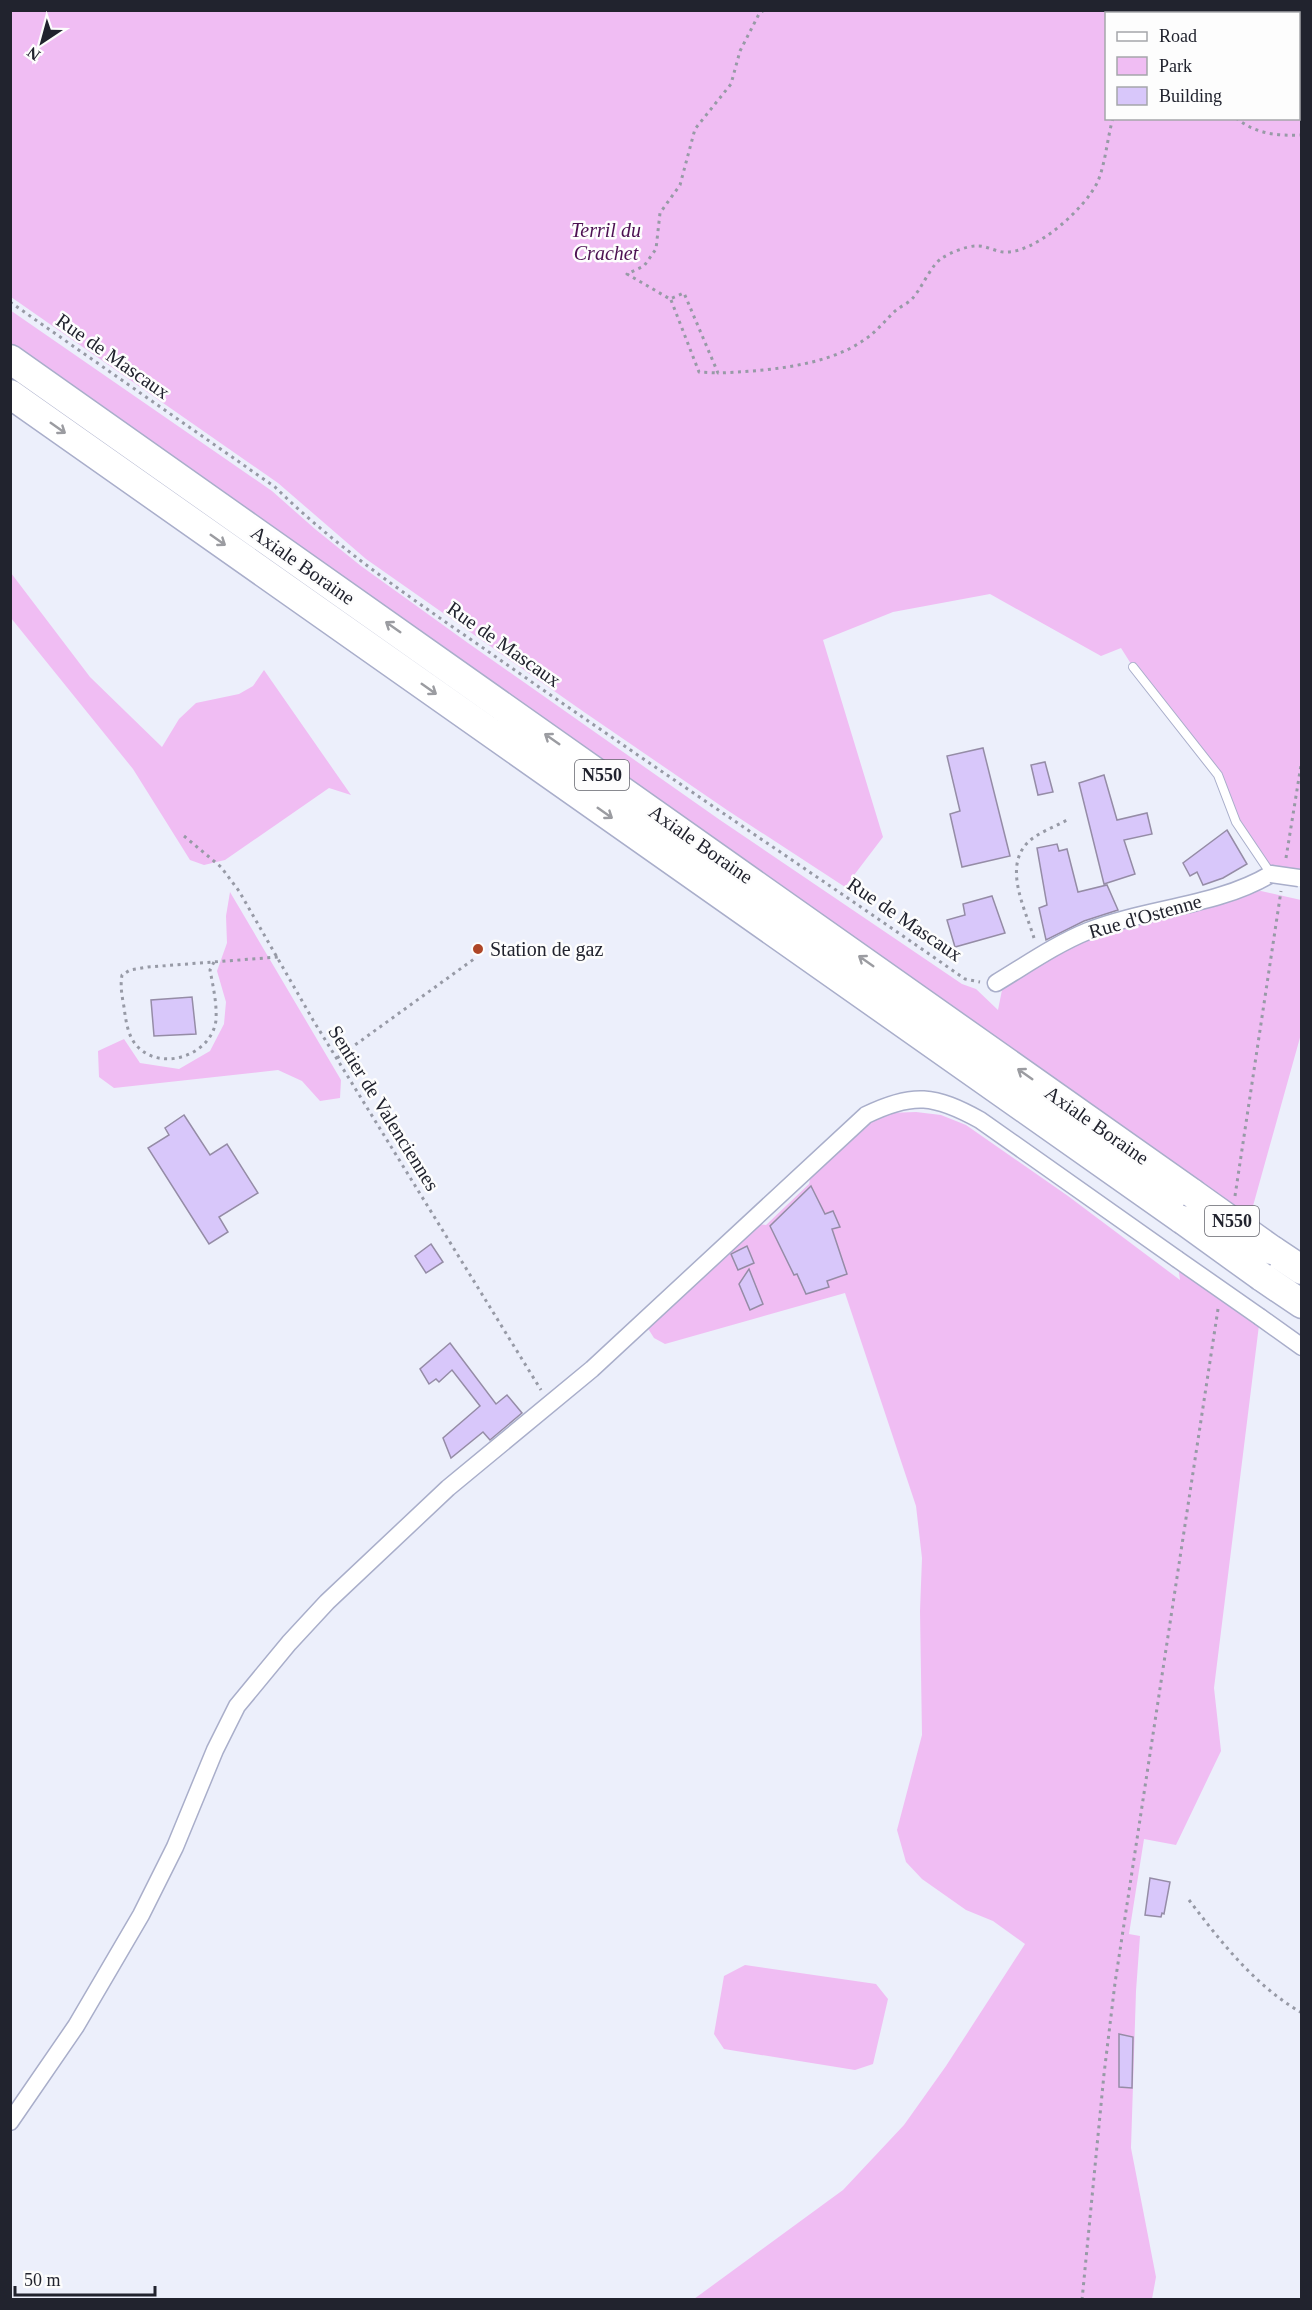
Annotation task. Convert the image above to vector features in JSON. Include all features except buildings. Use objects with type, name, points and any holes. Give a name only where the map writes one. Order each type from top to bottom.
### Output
[{"type":"highway","name":"Axiale Boraine","points":[[10,359],[696,840],[1302,1270]]},
{"type":"highway","name":"Axiale Boraine","points":[[10,394],[1302,1304]]},
{"type":"street","name":"Rue d'Ostenne","points":[[996,983],[1087,931],[1216,896],[1255,883],[1278,869]]},
{"type":"street","points":[[1278,869],[1301,879]]},
{"type":"street","points":[[10,2122],[76,2026],[141,1916],[175,1847],[215,1750],[237,1706],[289,1643],[327,1602],[448,1488],[592,1370],[844,1133],[866,1115],[887,1105],[913,1099],[937,1100],[961,1109],[980,1120],[1302,1347]]},
{"type":"lane","points":[[1133,667],[1218,775],[1236,822],[1278,869]]},
{"type":"path","points":[[764,10],[759,14],[740,51],[731,84],[695,129],[680,184],[660,213],[656,249],[644,266],[627,274],[670,299],[699,372],[755,371],[784,367],[839,352],[862,342],[896,310],[911,300],[940,259],[976,246],[1005,252],[1032,245],[1072,216],[1093,189],[1105,159],[1113,120]]},
{"type":"path","points":[[1238,120],[1244,125],[1267,134],[1302,135]]},
{"type":"path","points":[[670,299],[684,293],[718,373]]},
{"type":"path","name":"Rue de Mascaux","points":[[10,302],[275,487],[293,505],[363,562],[582,717],[965,979],[996,983]]},
{"type":"path","points":[[1278,869],[1302,759]]},
{"type":"path","points":[[1039,957],[1015,873],[1018,860],[1032,839],[1067,820]]},
{"type":"path","name":"Sentier de Valenciennes","points":[[184,836],[221,867],[239,891],[336,1058],[550,1404]]},
{"type":"path","points":[[1235,1197],[1282,889]]},
{"type":"path","points":[[214,962],[210,970],[215,993],[216,1023],[203,1046],[182,1059],[153,1057],[140,1049],[129,1036],[120,985],[122,975],[130,970],[148,967],[278,957]]},
{"type":"path","points":[[336,1058],[474,959]]},
{"type":"path","points":[[1082,2300],[1102,2085],[1115,1983],[1219,1303]]},
{"type":"path","points":[[1189,1900],[1250,1972],[1281,1999],[1302,2013]]},
{"type":"green space","name":"Terril du Crachet","points":[[11,11],[1301,11],[1301,877],[1271,874],[1236,822],[1218,775],[1133,667],[1121,648],[1101,656],[990,594],[893,612],[823,640],[883,837],[845,887],[727,810],[366,559],[278,483],[11,297]]},
{"type":"green space","points":[[10,310],[272,491],[361,566],[468,643],[720,820],[962,984],[976,989],[998,1010],[1002,990],[1041,964],[1062,944],[1246,892],[1261,891],[1301,900],[1301,1034],[1246,1231],[11,359]]},
{"type":"green space","points":[[11,573],[90,677],[162,747],[179,719],[196,703],[239,694],[253,686],[264,670],[351,795],[329,788],[225,860],[204,865],[190,860],[133,769],[11,618]]},
{"type":"green space","points":[[230,892],[341,1080],[340,1098],[320,1101],[302,1081],[278,1070],[114,1088],[99,1077],[98,1051],[124,1039],[140,1063],[179,1069],[210,1051],[224,1024],[226,1002],[217,971],[227,943],[226,916]]},
{"type":"green space","points":[[916,1112],[941,1115],[966,1125],[1068,1196],[1180,1280],[1177,1259],[1260,1317],[1214,1688],[1221,1751],[1176,1845],[1144,1839],[1129,1934],[1140,1936],[1131,2148],[1156,2277],[1152,2299],[694,2299],[843,2190],[904,2125],[946,2066],[1025,1944],[993,1921],[966,1910],[922,1879],[906,1862],[897,1830],[922,1735],[920,1611],[922,1558],[916,1506],[845,1293],[665,1344],[654,1338],[647,1327],[756,1224],[766,1225],[809,1184],[812,1170],[872,1117],[888,1113]]},
{"type":"green space","points":[[745,1965],[876,1984],[888,1999],[873,2064],[855,2070],[724,2049],[714,2034],[724,1976]]},
{"type":"place","name":"Station de gaz","points":[[478,949]]}]
